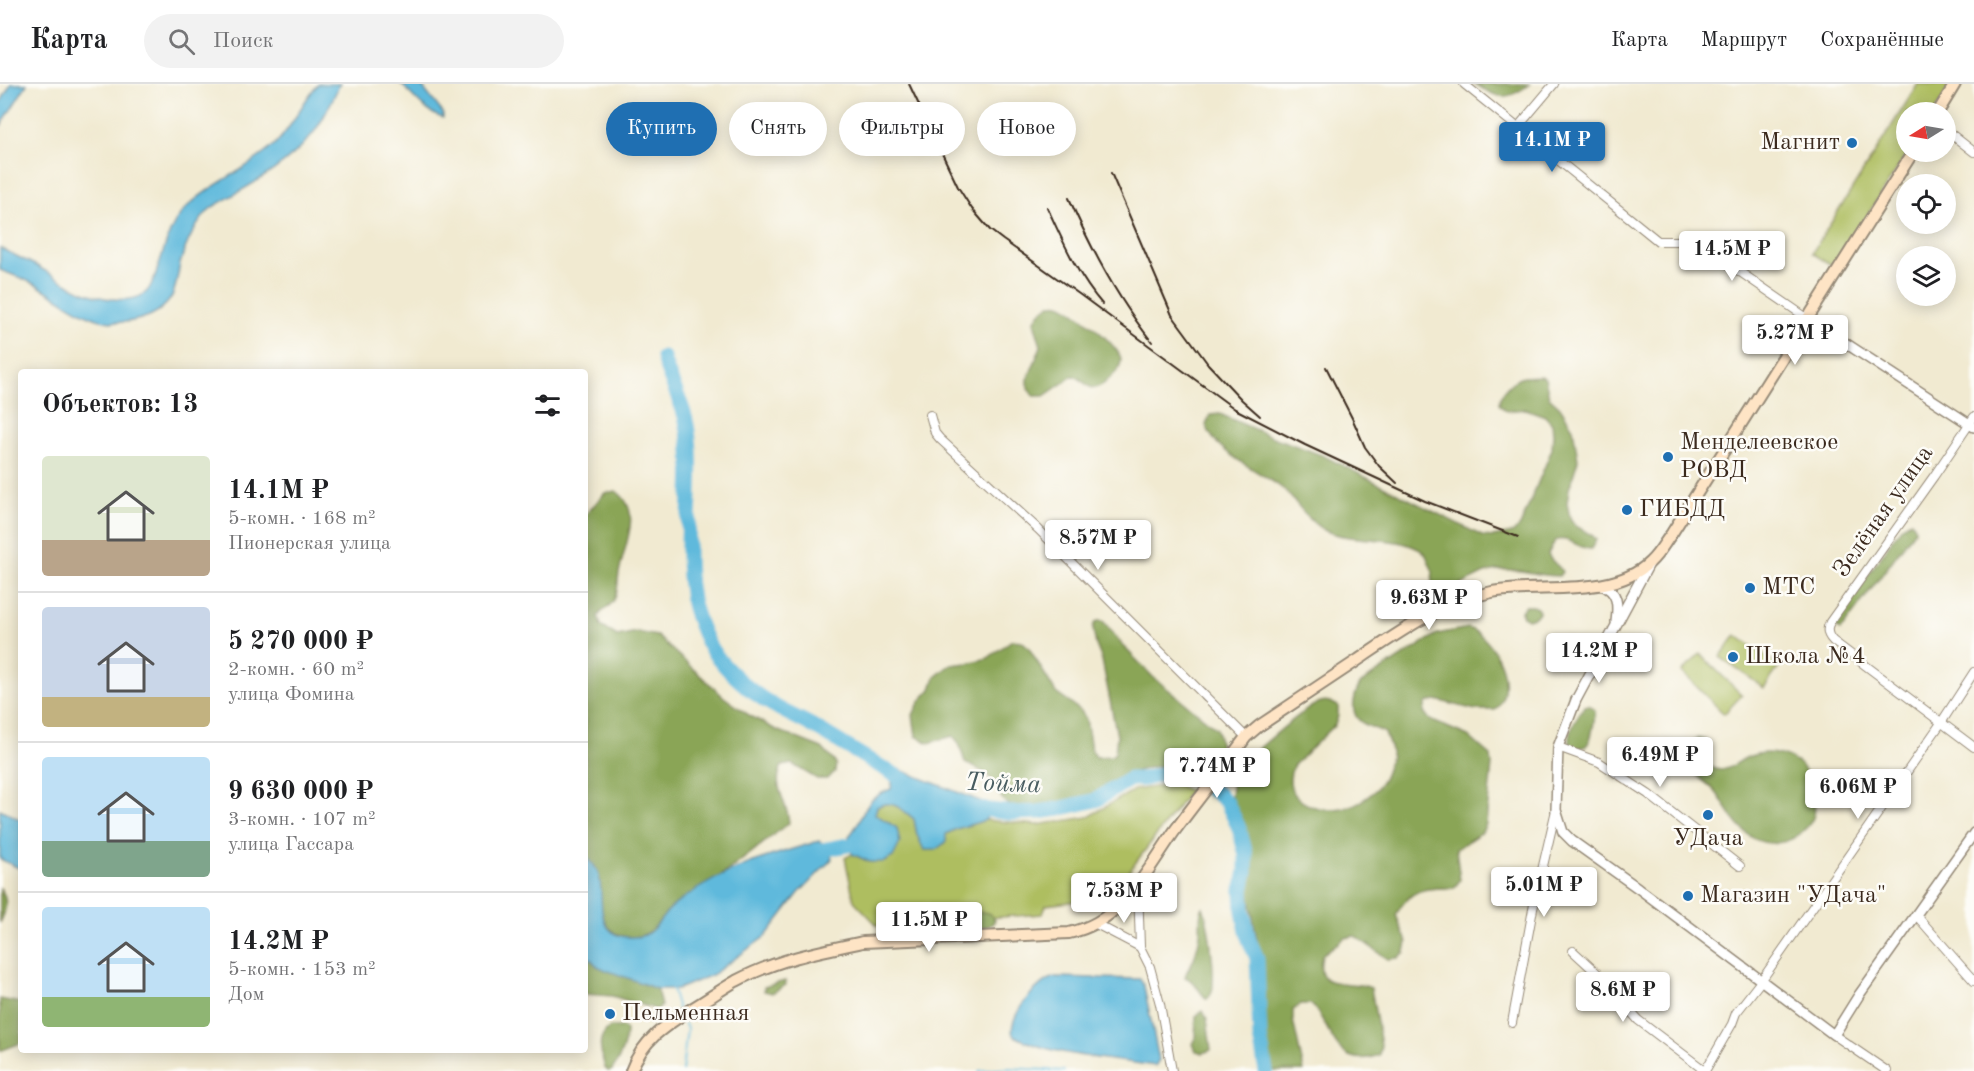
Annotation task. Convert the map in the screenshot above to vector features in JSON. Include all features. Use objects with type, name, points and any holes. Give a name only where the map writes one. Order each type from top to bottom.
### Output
[{"type":"main road","points":[[1944,102],[1955,84]]},
{"type":"main road","points":[[631,1071],[644,1045],[662,1027],[736,981],[781,963],[863,942],[1069,933],[1096,924],[1117,909],[1138,885],[1186,816],[1246,737],[1404,629],[1440,609],[1476,596],[1504,590],[1601,585],[1623,578],[1651,562],[1907,162]]},
{"type":"street","points":[[1464,84],[1658,241],[1695,241],[1807,318],[1972,423]]},
{"type":"street","points":[[1517,128],[1554,84]]},
{"type":"street","points":[[1956,138],[1974,152]]},
{"type":"street","points":[[930,415],[940,439],[1038,529],[1246,737]]},
{"type":"street","name":"Зелёная улица","points":[[1941,723],[1833,641],[1827,629],[1972,423]]},
{"type":"street","points":[[1512,1023],[1533,909],[1556,810],[1558,747],[1576,700],[1651,562]]},
{"type":"street","points":[[1601,585],[1612,591],[1615,596],[1615,626]]},
{"type":"street","points":[[1573,951],[1599,975],[1638,1020],[1704,1071],[1732,1024],[1736,1013],[1761,981],[1974,672]]},
{"type":"street","points":[[1941,723],[1974,747]]},
{"type":"street","points":[[1558,747],[1599,762],[1648,794],[1740,866]]},
{"type":"street","points":[[1556,810],[1563,832],[1572,841],[1834,1035],[1887,1071]]},
{"type":"street","points":[[1834,1035],[1859,995],[1974,833]]},
{"type":"street","points":[[1138,885],[1140,947],[1150,967],[1161,1004],[1172,1071]]},
{"type":"street","points":[[1916,915],[1974,981]]},
{"type":"street","points":[[1096,924],[1140,947]]},
{"type":"green space","points":[[1475,84],[1530,84],[1515,94],[1502,96],[1490,93]]},
{"type":"green space","points":[[1918,84],[1952,84],[1940,102],[1907,102]]},
{"type":"green space","points":[[1896,119],[1896,162],[1902,162],[1834,267],[1812,253]]},
{"type":"green space","points":[[1050,304],[1060,304],[1075,312],[1105,337],[1119,354],[1121,363],[1119,369],[1102,385],[1093,388],[1073,376],[1044,396],[1034,396],[1028,389],[1028,379],[1041,346],[1034,322],[1039,313]]},
{"type":"green space","points":[[1541,376],[1545,378],[1549,397],[1560,407],[1573,428],[1578,460],[1567,503],[1570,518],[1576,526],[1596,540],[1591,549],[1569,541],[1555,541],[1548,554],[1562,572],[1559,576],[1513,570],[1495,571],[1479,575],[1452,590],[1433,592],[1431,587],[1433,572],[1425,553],[1402,543],[1350,537],[1326,531],[1309,518],[1283,489],[1219,445],[1206,425],[1210,415],[1220,414],[1324,456],[1482,536],[1493,537],[1512,533],[1520,526],[1552,449],[1553,434],[1552,424],[1545,416],[1526,409],[1506,411],[1499,404],[1499,400],[1509,385],[1516,380]]},
{"type":"green space","points":[[616,491],[629,508],[631,518],[616,597],[598,616],[601,626],[617,636],[637,632],[657,636],[724,697],[749,715],[776,730],[822,748],[836,763],[835,772],[827,779],[817,779],[792,764],[782,766],[778,781],[789,823],[720,876],[676,904],[651,931],[634,937],[620,935],[609,928],[602,912],[595,872],[588,859],[588,512],[605,493]]},
{"type":"green space","points":[[1911,521],[1915,530],[1840,630],[1834,623],[1902,526]]},
{"type":"green space","points":[[1525,606],[1538,608],[1539,612],[1535,617],[1527,619],[1521,611]]},
{"type":"green space","points":[[1103,621],[1153,677],[1217,729],[1221,748],[1214,761],[1206,765],[1191,767],[1160,766],[1143,769],[1094,794],[1054,806],[1031,809],[1014,807],[1005,802],[987,775],[965,763],[959,743],[953,736],[929,743],[916,736],[913,715],[920,701],[931,689],[935,677],[950,665],[988,658],[1012,640],[1022,641],[1029,648],[1056,693],[1081,711],[1086,719],[1091,749],[1096,757],[1111,756],[1115,753],[1117,736],[1102,660],[1093,629],[1094,624]]},
{"type":"green space","points":[[1468,628],[1487,641],[1500,664],[1504,676],[1502,700],[1495,710],[1476,710],[1436,700],[1426,703],[1424,712],[1430,720],[1468,736],[1491,756],[1486,824],[1482,832],[1456,849],[1460,880],[1454,888],[1420,891],[1413,894],[1401,906],[1396,915],[1407,942],[1405,952],[1398,958],[1388,959],[1355,936],[1345,938],[1322,955],[1321,967],[1327,980],[1371,988],[1381,1045],[1379,1055],[1364,1058],[1344,1053],[1311,1004],[1301,1004],[1293,1010],[1293,1020],[1304,1071],[1267,1071],[1263,1057],[1260,1015],[1264,981],[1248,889],[1251,859],[1247,838],[1230,801],[1233,781],[1242,763],[1281,730],[1313,706],[1321,702],[1328,702],[1338,706],[1335,725],[1293,766],[1290,783],[1296,796],[1309,805],[1325,809],[1344,807],[1362,801],[1377,788],[1387,769],[1391,753],[1385,733],[1364,724],[1356,716],[1354,701],[1361,683],[1437,634]]},
{"type":"green space","points":[[1736,635],[1780,666],[1764,688],[1720,657]]},
{"type":"green space","points":[[1700,654],[1742,695],[1724,714],[1682,672]]},
{"type":"green space","points":[[1589,705],[1595,710],[1592,734],[1587,745],[1577,749],[1570,744],[1572,728],[1582,710]]},
{"type":"green space","points":[[1697,738],[1706,740],[1707,763],[1718,770],[1723,770],[1750,756],[1765,753],[1781,755],[1796,762],[1807,773],[1814,800],[1815,809],[1809,824],[1792,839],[1776,843],[1760,841],[1745,832],[1714,790],[1691,767],[1690,748]]},
{"type":"green space","points":[[1176,784],[1190,791],[1124,878],[1091,884],[1086,900],[1046,905],[1043,914],[878,926],[854,901],[845,858],[852,854],[870,862],[875,813],[877,807],[882,805],[892,804],[906,812],[914,819],[917,835],[946,834],[986,820],[1037,825],[1088,817],[1134,790]]},
{"type":"green space","points":[[0,888],[5,896],[6,905],[0,923]]},
{"type":"green space","points":[[1203,907],[1210,936],[1213,974],[1212,992],[1207,999],[1192,981],[1185,977],[1198,943]]},
{"type":"green space","points":[[967,910],[989,913],[995,920],[993,924],[985,927],[975,928],[966,925],[962,923],[959,915]]},
{"type":"green space","points":[[588,956],[597,966],[657,989],[661,1006],[658,1010],[612,996],[588,994]]},
{"type":"green space","points":[[785,981],[786,985],[772,993],[764,991],[764,987]]},
{"type":"green space","points":[[0,999],[18,1002],[18,1044],[0,1051]]},
{"type":"green space","points":[[1203,1011],[1207,1019],[1211,1050],[1203,1053],[1196,1051],[1193,1044],[1196,1016]]},
{"type":"green space","points":[[610,1027],[622,1027],[626,1030],[620,1056],[612,1070],[608,1071],[605,1068],[600,1046],[602,1036]]},
{"type":"water","points":[[11,84],[27,84],[0,127],[0,103]]},
{"type":"water","points":[[318,84],[340,84],[315,131],[300,148],[276,168],[211,208],[196,227],[185,248],[170,299],[153,314],[132,321],[103,321],[78,310],[34,284],[0,270],[0,248],[92,295],[116,299],[142,295],[151,285],[168,237],[184,210],[273,146],[286,132]]},
{"type":"water","points":[[401,84],[420,84],[443,113],[443,118],[426,109]]},
{"type":"water","points":[[898,769],[988,804],[986,820],[956,829],[946,834],[946,842],[935,850],[924,850],[917,835],[914,819],[897,806],[882,805],[877,807],[875,814],[897,828],[900,843],[893,857],[884,862],[870,862],[852,854],[849,836],[869,803],[881,793],[891,789],[893,774]]},
{"type":"water","points":[[0,809],[18,818],[18,868],[0,859]]},
{"type":"water","points":[[819,841],[830,849],[832,859],[799,893],[766,936],[712,975],[678,989],[657,989],[597,966],[588,956],[588,859],[600,880],[604,921],[617,935],[634,937],[649,933],[673,906],[701,887],[733,870]]},
{"type":"water","points":[[1055,977],[1140,979],[1144,986],[1159,1060],[1155,1066],[1063,1052],[1045,1048],[1013,1035],[1012,1027],[1025,1000],[1040,985]]},
{"type":"waterway","points":[[663,357],[687,425],[691,467],[688,551],[691,593],[703,633],[710,647],[733,674],[763,699],[910,783]]},
{"type":"waterway","name":"Тойма","points":[[968,807],[1011,813],[1058,809],[1096,800],[1130,779],[1144,779],[1177,770],[1217,793],[1227,803],[1239,828],[1246,855],[1246,871],[1242,890],[1243,912],[1249,940],[1257,958],[1260,1037],[1266,1071]]},
{"type":"waterway","name":"Тойма","points":[[811,854],[816,851],[859,843],[862,834]]},
{"type":"waterway","points":[[672,988],[678,1009]]},
{"type":"waterway","points":[[682,1071],[687,1029],[685,1024]]},
{"type":"waterway","points":[[979,1071],[1009,1068],[1064,1071]]},
{"type":"railway","points":[[909,84],[958,187],[972,209],[990,230],[1003,240],[1235,409],[1305,445],[1425,501],[1518,537]]},
{"type":"railway","points":[[1111,173],[1172,315],[1208,364],[1260,416]]},
{"type":"railway","points":[[1069,198],[1106,273],[1127,308],[1152,342]]},
{"type":"railway","points":[[1047,207],[1078,270],[1102,304]]},
{"type":"railway","points":[[1326,367],[1365,447],[1379,466],[1397,483]]},
{"type":"place","name":"Магнит","points":[[1852,143]]},
{"type":"place","name":"Менделеевское РОВД","points":[[1668,457]]},
{"type":"place","name":"ГИБДД","points":[[1627,510]]},
{"type":"place","name":"МТС","points":[[1750,588]]},
{"type":"place","name":"Школа №4","points":[[1733,657]]},
{"type":"place","name":"УДача","points":[[1708,815]]},
{"type":"place","name":"Магазин \"УДача\"","points":[[1688,896]]},
{"type":"place","name":"Пельменная","points":[[610,1014]]}]
